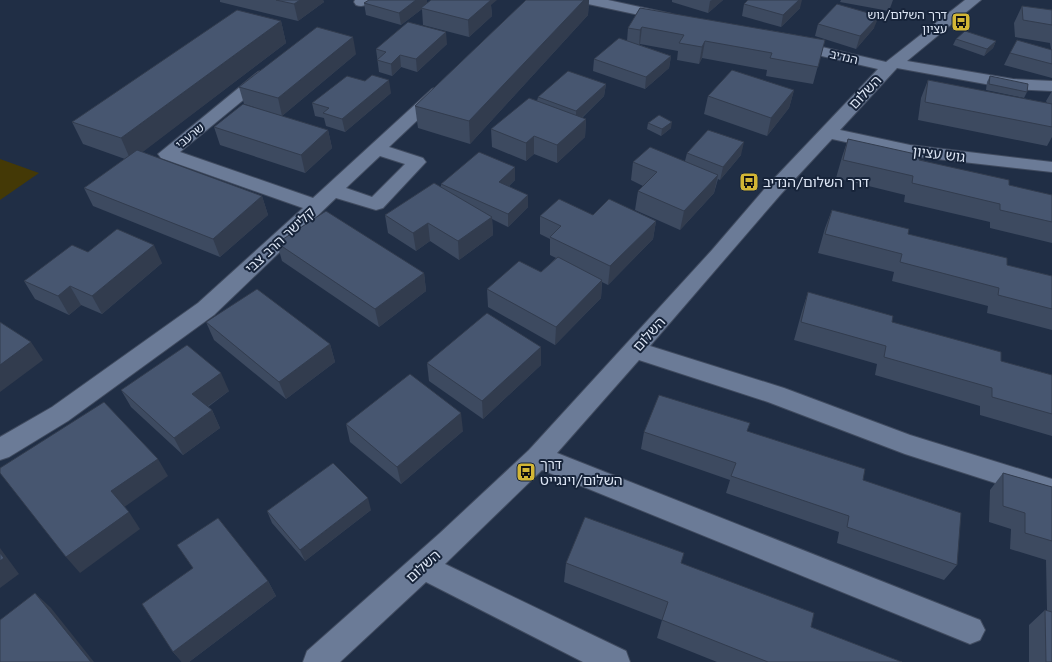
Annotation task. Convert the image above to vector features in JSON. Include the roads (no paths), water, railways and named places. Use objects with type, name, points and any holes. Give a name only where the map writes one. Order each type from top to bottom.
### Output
[{"type":"street","points":[[588,0],[681,20]]},
{"type":"street","points":[[642,12],[658,0]]},
{"type":"street","name":"השלום","points":[[318,662],[422,567],[538,457],[635,350],[774,190],[891,65],[974,0]]},
{"type":"street","name":"הנדיב","points":[[781,43],[891,65],[1013,84],[1052,86]]},
{"type":"street","name":"שרעבי","points":[[279,63],[167,154],[317,206]]},
{"type":"street","name":"קלישר הרב צבי","points":[[0,450],[60,414],[206,309],[450,80]]},
{"type":"street","name":"גוש עציון","points":[[827,132],[857,141],[930,154],[1052,167]]},
{"type":"street","points":[[332,190],[376,204],[418,162],[376,149]]},
{"type":"street","points":[[635,350],[776,395],[950,460],[1052,490]]},
{"type":"street","points":[[538,457],[970,630]]},
{"type":"street","points":[[422,567],[615,662]]},
{"type":"place","name":"דרך השלום/גוש עציון","points":[[961,22]]},
{"type":"place","name":"דרך השלום/הנדיב","points":[[749,182]]},
{"type":"place","name":"דרך השלום/וינגייט","points":[[526,472]]}]
